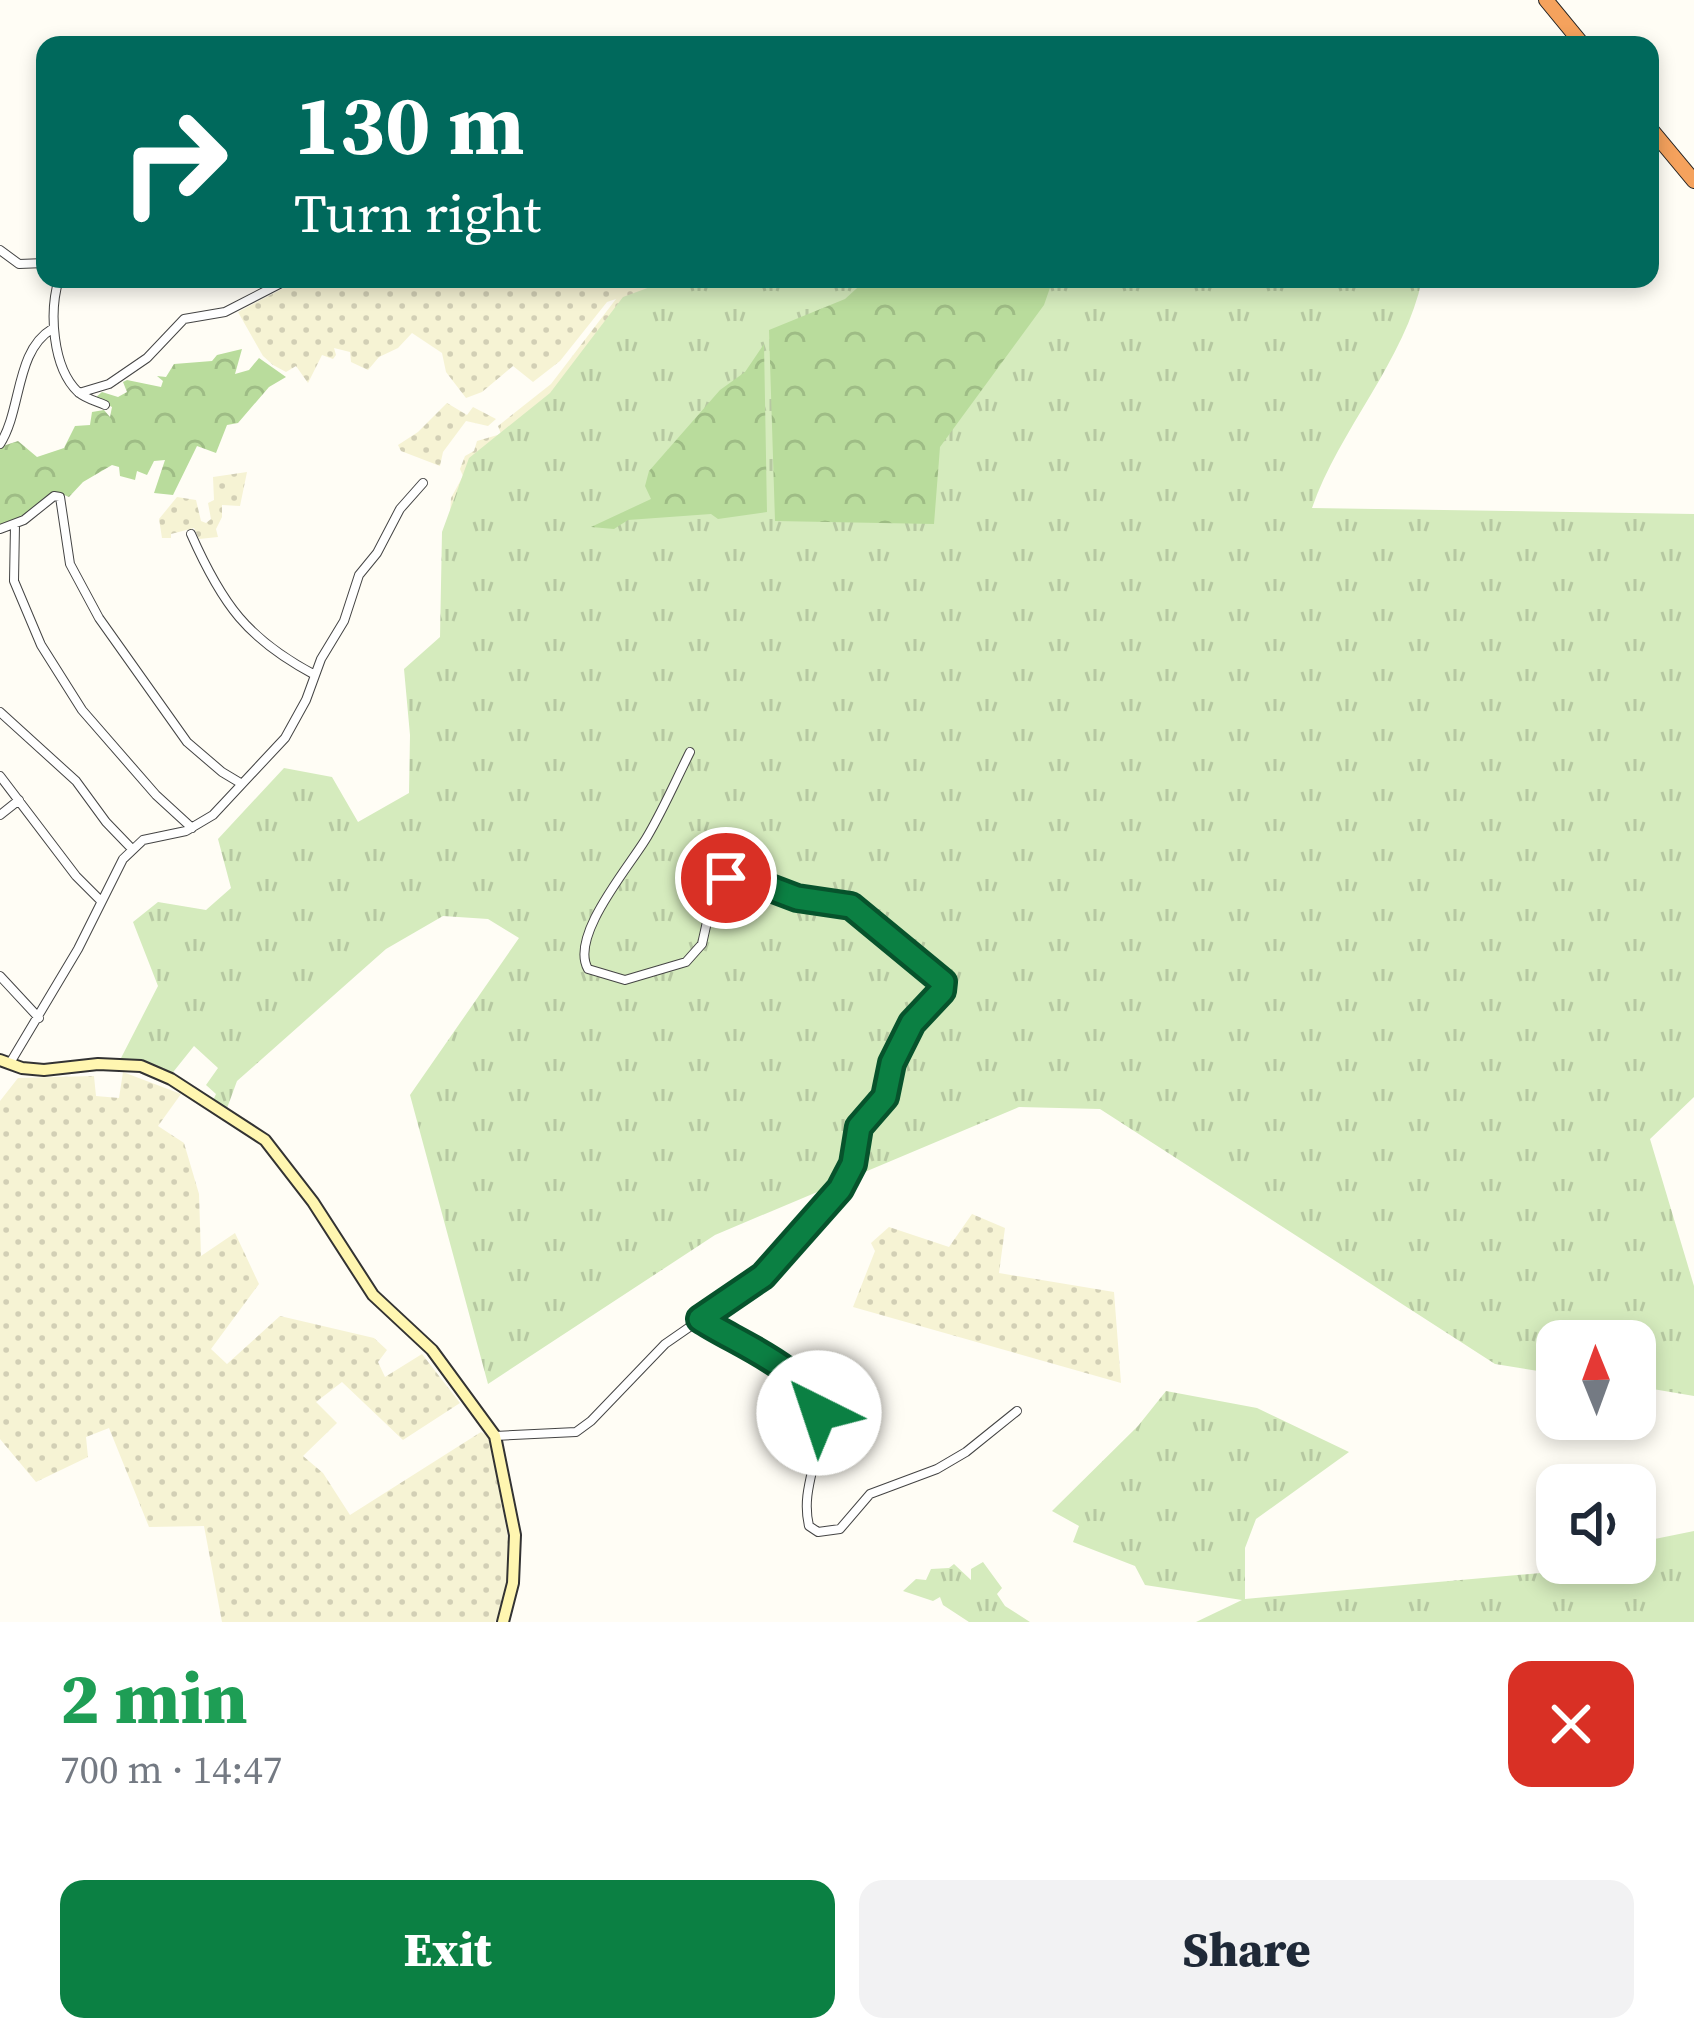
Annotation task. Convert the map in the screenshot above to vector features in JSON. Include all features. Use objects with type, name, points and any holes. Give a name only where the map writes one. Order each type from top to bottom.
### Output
[{"type":"highway","points":[[1546,0],[1576,36]]},
{"type":"highway","points":[[1659,139],[1694,181]]},
{"type":"main road","points":[[4,1062],[44,1070],[98,1064],[141,1066],[183,1086],[265,1140],[313,1202],[373,1295],[432,1350],[495,1436],[515,1535],[513,1583],[503,1622]]},
{"type":"street","points":[[0,250],[19,264],[36,263]]},
{"type":"street","points":[[56,288],[52,329],[69,378],[79,393],[105,405]]},
{"type":"street","points":[[79,393],[109,384],[147,358],[184,319],[225,312],[272,288]]},
{"type":"street","points":[[0,444],[32,348],[52,329]]},
{"type":"street","points":[[4,1062],[39,1018],[132,849],[154,836],[192,828],[213,814],[296,720],[344,621],[359,575],[377,553],[400,509],[424,483]]},
{"type":"street","points":[[0,529],[15,525],[54,496],[62,499],[70,564],[99,618],[178,731],[242,784]]},
{"type":"street","points":[[15,525],[14,581],[41,645],[82,710],[156,795],[192,828]]},
{"type":"street","points":[[190,535],[220,597],[241,623],[282,658],[315,675]]},
{"type":"street","points":[[0,712],[76,781],[132,849]]},
{"type":"street","points":[[495,1436],[576,1432],[643,1363],[763,1276],[840,1189],[853,1164],[859,1127],[885,1097],[892,1063],[912,1023],[942,991],[943,982],[851,906],[797,898],[730,876],[714,896],[701,944],[686,962],[626,980],[588,969],[583,954],[598,909],[647,837],[690,752]]},
{"type":"street","points":[[0,776],[101,902]]},
{"type":"street","points":[[0,815],[19,800]]},
{"type":"street","points":[[0,976],[39,1018]]},
{"type":"street","points":[[700,1319],[756,1349],[814,1396],[820,1425],[805,1503],[809,1526],[818,1532],[840,1529],[870,1495],[937,1469],[1017,1411]]},
{"type":"shaded area","points":[[284,288],[749,288],[450,515],[465,456],[474,451],[477,441],[501,434],[498,426],[551,384],[616,299],[607,302],[560,361],[533,382],[513,366],[482,392],[466,398],[446,372],[442,353],[412,333],[368,370],[351,362],[350,352],[334,348],[336,355],[333,359],[322,355],[308,383],[296,366],[286,372],[263,356],[238,312]]},
{"type":"shaded area","points":[[447,403],[467,415],[473,407],[496,419],[488,426],[466,421],[443,452],[440,466],[401,451],[398,445]]},
{"type":"shaded area","points":[[247,472],[240,506],[222,505],[218,537],[199,539],[194,528],[162,538],[159,519],[177,497],[196,500],[201,521],[206,523],[211,519],[208,503],[214,500],[213,477]]},
{"type":"shaded area","points":[[123,1072],[181,1094],[158,1126],[184,1143],[199,1194],[201,1256],[235,1233],[259,1284],[211,1349],[227,1364],[280,1316],[374,1338],[387,1350],[378,1362],[385,1377],[422,1354],[460,1403],[403,1440],[342,1382],[316,1402],[337,1423],[303,1456],[323,1473],[350,1515],[481,1432],[490,1437],[515,1578],[495,1622],[222,1622],[204,1526],[149,1527],[109,1428],[86,1437],[88,1457],[36,1482],[0,1439],[0,1101],[18,1078],[94,1076],[96,1096],[119,1098]]},
{"type":"shaded area","points":[[972,1214],[1005,1228],[999,1273],[1114,1292],[1121,1383],[853,1307],[875,1251],[871,1243],[889,1227],[949,1247]]},
{"type":"green space","points":[[648,288],[1420,288],[1402,338],[1338,451],[1312,508],[1694,514],[1694,1097],[1650,1139],[1694,1286],[1694,1396],[1656,1390],[1656,1320],[1536,1320],[1536,1371],[1495,1364],[1100,1109],[1019,1107],[715,1235],[488,1384],[410,1095],[519,938],[488,919],[443,916],[386,949],[237,1081],[223,1119],[209,1109],[216,1094],[206,1085],[218,1068],[194,1046],[166,1081],[120,1060],[158,986],[133,922],[158,902],[206,910],[231,888],[218,839],[284,768],[332,777],[358,822],[409,793],[404,669],[440,637],[442,532],[469,458],[550,393],[623,297]]},
{"type":"green space","points":[[857,288],[1050,288],[1044,305],[940,447],[934,524],[775,521],[769,330],[845,299]]},
{"type":"green space","points":[[764,344],[767,512],[718,519],[711,514],[628,520],[614,529],[591,527],[651,499],[645,486],[649,471],[720,390],[745,372]]},
{"type":"green space","points":[[242,349],[235,374],[249,370],[259,358],[286,377],[269,387],[238,423],[227,425],[216,453],[197,446],[173,495],[154,493],[165,460],[154,461],[147,475],[137,471],[135,480],[120,476],[119,467],[112,465],[83,482],[69,497],[57,492],[0,526],[0,447],[18,441],[37,457],[64,448],[75,426],[90,425],[92,412],[104,410],[110,417],[112,407],[95,398],[102,392],[118,397],[127,392],[123,382],[127,380],[161,387],[163,381],[157,376],[166,377],[174,364],[212,361],[217,355]]},
{"type":"green space","points":[[1166,1391],[1257,1408],[1349,1452],[1256,1519],[1245,1548],[1245,1599],[1536,1573],[1536,1584],[1656,1584],[1656,1539],[1694,1531],[1694,1622],[1196,1622],[1242,1600],[1145,1585],[1135,1566],[1073,1542],[1079,1526],[1052,1511],[1138,1426]]},
{"type":"green space","points":[[983,1562],[1002,1588],[997,1594],[1005,1606],[1030,1622],[969,1622],[943,1605],[940,1597],[933,1601],[903,1591],[916,1579],[926,1580],[931,1569],[954,1564],[971,1580],[971,1569]]},
{"type":"route","points":[[726,878],[744,878],[797,898],[851,906],[943,982],[942,991],[912,1023],[892,1063],[885,1097],[859,1127],[853,1164],[840,1189],[763,1276],[700,1319],[756,1349],[802,1385],[814,1396],[819,1413]]}]
